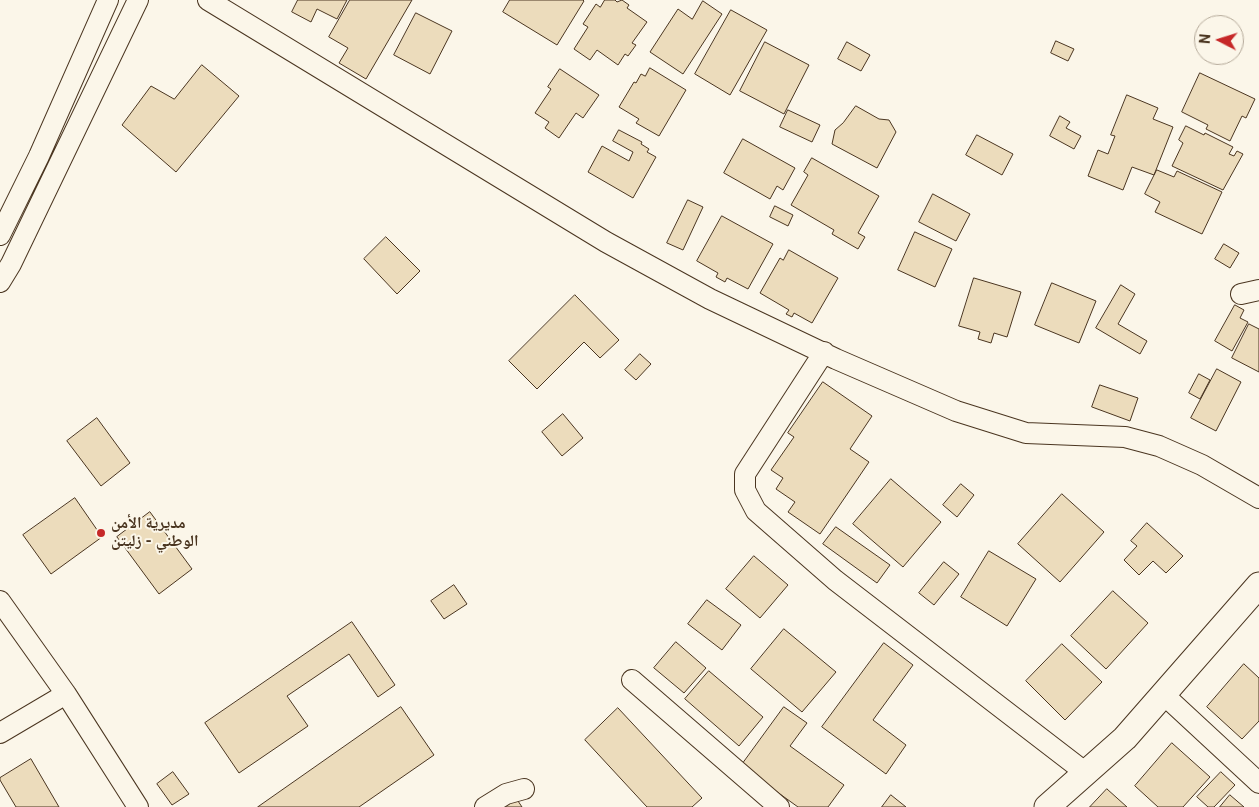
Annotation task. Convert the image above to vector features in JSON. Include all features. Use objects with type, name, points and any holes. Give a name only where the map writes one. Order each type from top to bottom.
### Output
[{"type":"street","points":[[0,235],[39,156],[108,0]]},
{"type":"street","points":[[0,282],[15,256],[138,0]]},
{"type":"street","points":[[208,0],[606,242],[710,299],[956,412],[1026,432],[1125,436],[1160,446],[1202,465],[1259,498]]},
{"type":"street","points":[[824,352],[745,474],[745,490],[756,511],[835,580],[1086,773]]},
{"type":"street","points":[[1047,807],[1125,738],[1259,585]]},
{"type":"street","points":[[0,600],[66,694],[138,807]]},
{"type":"street","points":[[632,680],[779,807]]},
{"type":"street","points":[[0,733],[66,694]]},
{"type":"street","points":[[1163,694],[1259,783]]},
{"type":"street","points":[[485,807],[506,794],[524,789]]},
{"type":"building","points":[[298,0],[347,0],[337,19],[317,9],[311,22],[292,12]]},
{"type":"building","points":[[350,0],[412,0],[366,79],[339,63],[348,48],[329,37]]},
{"type":"building","points":[[510,0],[584,1],[557,45],[503,12]]},
{"type":"building","points":[[605,0],[615,0],[617,2],[622,0],[629,5],[627,8],[647,22],[632,43],[636,45],[628,56],[625,54],[618,65],[597,50],[590,60],[574,49],[588,27],[583,24],[596,4],[600,7]]},
{"type":"building","points":[[703,1],[722,14],[683,74],[650,52],[678,9],[692,19]]},
{"type":"building","points":[[731,10],[767,30],[730,95],[695,74]]},
{"type":"building","points":[[416,13],[452,31],[430,74],[394,55]]},
{"type":"building","points":[[1056,41],[1074,49],[1068,61],[1051,53]]},
{"type":"building","points":[[765,42],[809,65],[784,114],[740,91]]},
{"type":"building","points":[[847,42],[870,55],[861,71],[838,59]]},
{"type":"building","points":[[202,65],[239,96],[176,172],[122,125],[151,86],[174,99]]},
{"type":"building","points":[[650,68],[686,90],[659,136],[636,123],[639,119],[619,107],[634,82],[636,83],[641,74],[645,76]]},
{"type":"building","points":[[560,69],[599,95],[583,118],[576,113],[559,138],[545,128],[549,122],[535,113],[551,89],[548,87]]},
{"type":"building","points":[[1200,73],[1255,99],[1246,118],[1242,116],[1230,141],[1206,129],[1208,125],[1182,112]]},
{"type":"building","points":[[1127,95],[1158,108],[1153,119],[1173,127],[1154,175],[1132,167],[1123,190],[1088,176],[1098,150],[1108,154],[1115,136],[1111,135]]},
{"type":"building","points":[[856,106],[879,119],[889,120],[896,132],[877,168],[832,144],[835,130]]},
{"type":"building","points":[[788,110],[820,125],[812,142],[780,127]]},
{"type":"building","points":[[1060,116],[1070,122],[1066,128],[1081,136],[1074,149],[1050,136]]},
{"type":"building","points":[[1186,126],[1233,147],[1229,154],[1234,156],[1237,151],[1243,154],[1223,190],[1172,166],[1183,143],[1179,140]]},
{"type":"building","points":[[619,130],[642,142],[641,144],[649,149],[647,152],[656,157],[633,198],[588,172],[602,146],[629,161],[633,152],[613,141]]},
{"type":"building","points":[[977,135],[1013,154],[1002,175],[966,155]]},
{"type":"building","points":[[743,139],[795,168],[783,190],[777,186],[770,199],[724,173]]},
{"type":"building","points":[[812,158],[879,196],[858,233],[865,237],[858,249],[832,234],[834,230],[791,205],[808,175],[804,172]]},
{"type":"building","points":[[1157,170],[1174,177],[1177,171],[1222,192],[1202,234],[1155,212],[1160,202],[1145,194]]},
{"type":"building","points":[[933,194],[970,214],[956,241],[919,222]]},
{"type":"building","points":[[688,200],[703,207],[683,250],[667,243]]},
{"type":"building","points":[[775,206],[793,215],[788,226],[770,217]]},
{"type":"building","points":[[722,216],[773,244],[748,289],[727,278],[725,282],[716,277],[718,273],[697,261]]},
{"type":"building","points":[[915,232],[952,249],[935,287],[898,270]]},
{"type":"building","points":[[386,237],[420,271],[397,294],[364,259]]},
{"type":"building","points":[[1224,244],[1239,253],[1230,268],[1215,259]]},
{"type":"building","points":[[789,250],[838,278],[812,323],[794,313],[792,317],[786,314],[789,310],[760,293],[780,258],[783,260]]},
{"type":"building","points":[[974,278],[1021,292],[1007,337],[994,333],[991,343],[978,339],[980,332],[959,326]]},
{"type":"building","points":[[1052,283],[1096,301],[1079,343],[1035,325]]},
{"type":"building","points":[[1121,285],[1135,294],[1118,324],[1147,341],[1140,354],[1096,328]]},
{"type":"building","points":[[575,295],[619,340],[600,358],[584,342],[537,389],[509,361]]},
{"type":"building","points":[[1235,305],[1244,310],[1240,318],[1248,322],[1232,351],[1215,341]]},
{"type":"building","points":[[1249,324],[1259,329],[1259,372],[1232,358]]},
{"type":"building","points":[[640,354],[651,364],[636,380],[625,370]]},
{"type":"building","points":[[1217,369],[1241,382],[1216,431],[1191,418]]},
{"type":"building","points":[[1199,374],[1210,380],[1200,399],[1189,393]]},
{"type":"building","points":[[823,382],[872,416],[850,449],[869,462],[820,534],[788,512],[795,502],[776,489],[783,478],[771,470],[794,437],[788,433]]},
{"type":"building","points":[[1100,385],[1138,398],[1130,421],[1092,407]]},
{"type":"building","points":[[563,414],[583,438],[562,456],[542,432]]},
{"type":"building","points":[[97,418],[130,463],[101,486],[67,441]]},
{"type":"building","points":[[891,479],[941,522],[903,567],[853,524]]},
{"type":"building","points":[[961,484],[974,495],[957,517],[943,505]]},
{"type":"building","points":[[1062,494],[1104,532],[1060,582],[1018,544]]},
{"type":"building","points":[[75,498],[102,537],[51,574],[23,535]]},
{"type":"building","points":[[150,512],[192,569],[159,594],[117,537]]},
{"type":"building","points":[[1147,523],[1183,556],[1166,573],[1153,561],[1139,575],[1124,560],[1137,546],[1131,541]]},
{"type":"building","points":[[836,527],[890,565],[877,583],[823,544]]},
{"type":"building","points":[[989,551],[1036,579],[1007,626],[961,597]]},
{"type":"building","points":[[754,556],[788,585],[760,618],[726,589]]},
{"type":"building","points":[[944,562],[959,574],[934,605],[919,593]]},
{"type":"building","points":[[454,585],[467,604],[444,619],[431,601]]},
{"type":"building","points":[[1113,591],[1148,623],[1106,669],[1071,636]]},
{"type":"building","points":[[707,600],[741,625],[722,650],[688,624]]},
{"type":"building","points":[[352,622],[395,685],[378,697],[349,654],[287,696],[308,726],[239,773],[205,723]]},
{"type":"building","points":[[784,629],[836,672],[802,712],[751,669]]},
{"type":"building","points":[[676,642],[706,668],[684,693],[654,668]]},
{"type":"building","points":[[884,643],[913,665],[873,720],[906,745],[886,774],[822,727]]},
{"type":"building","points":[[1062,644],[1102,682],[1065,720],[1026,681]]},
{"type":"building","points":[[1244,664],[1259,678],[1259,721],[1242,739],[1207,707]]},
{"type":"building","points":[[709,671],[763,717],[739,746],[685,699]]},
{"type":"building","points":[[401,707],[434,755],[359,807],[258,807]]},
{"type":"building","points":[[784,707],[807,723],[790,746],[844,785],[828,807],[798,807],[741,766]]},
{"type":"building","points":[[618,708],[702,798],[692,807],[647,807],[585,740]]},
{"type":"building","points":[[1172,743],[1210,777],[1183,807],[1158,807],[1135,786]]},
{"type":"building","points":[[31,759],[59,807],[16,807],[0,780],[0,778]]},
{"type":"building","points":[[173,772],[189,794],[172,805],[157,784]]},
{"type":"building","points":[[1221,772],[1235,785],[1214,807],[1208,807],[1197,797]]},
{"type":"building","points":[[1107,789],[1127,807],[1090,807]]},
{"type":"building","points":[[891,795],[906,807],[882,807]]},
{"type":"building","points":[[1230,795],[1244,807],[1220,807]]},
{"type":"building","points":[[516,798],[522,807],[504,807]]},
{"type":"place","name":"مديرية الأمن الوطني - زليتن","points":[[101,533]]}]
